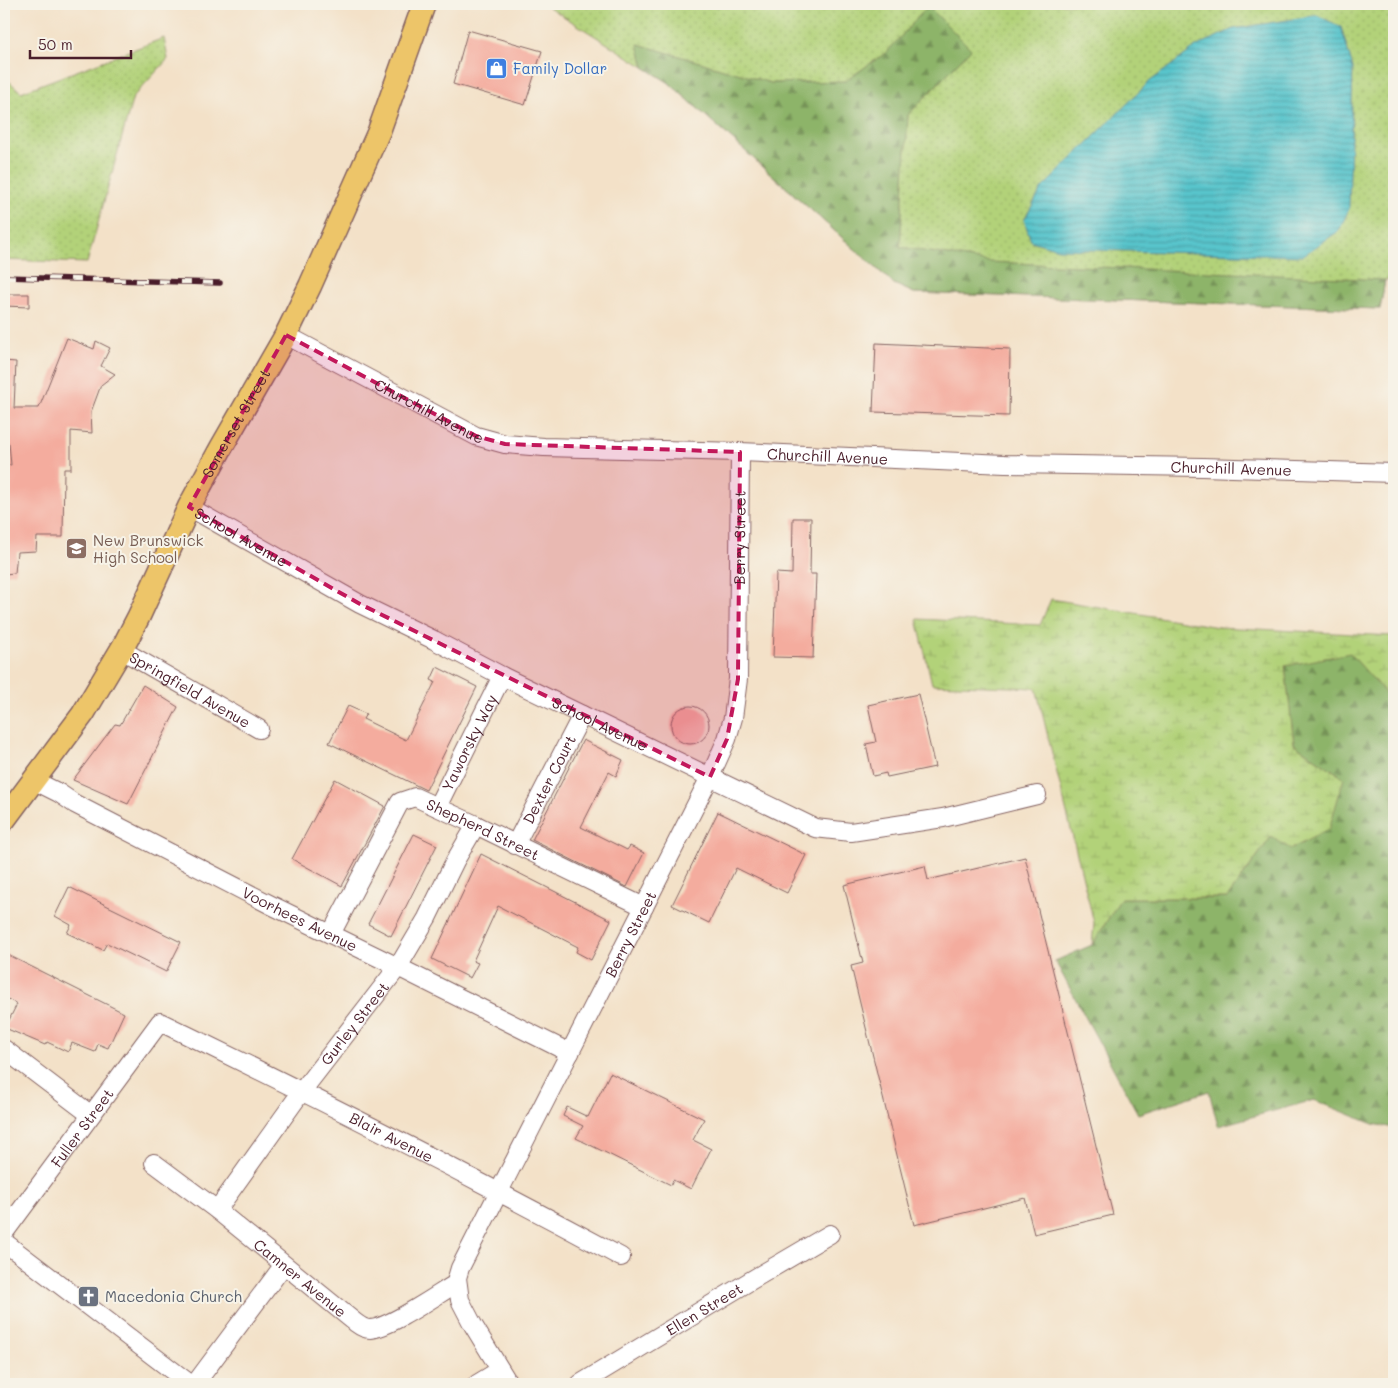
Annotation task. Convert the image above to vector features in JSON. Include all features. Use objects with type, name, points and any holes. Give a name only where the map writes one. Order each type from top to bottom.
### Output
[{"type":"main road","name":"Somerset Street","points":[[4,820],[83,714],[123,646],[139,616],[189,507],[286,335],[379,132],[424,4]]},
{"type":"street","name":"Churchill Avenue","points":[[286,335],[471,433],[505,444],[544,448],[740,452],[1005,464],[1394,473]]},
{"type":"street","name":"Berry Street","points":[[457,1283],[460,1268],[710,777],[727,739],[733,718],[738,679],[740,452]]},
{"type":"street","name":"School Avenue","points":[[189,507],[360,604],[502,676],[815,828],[851,832],[943,818],[1037,795]]},
{"type":"street","name":"Springfield Avenue","points":[[123,646],[126,653],[259,729]]},
{"type":"street","name":"Yaworsky Way","points":[[437,807],[502,676]]},
{"type":"street","name":"Dexter Court","points":[[515,845],[582,714]]},
{"type":"street","name":"Voorhees Avenue","points":[[32,780],[245,892],[570,1053]]},
{"type":"street","name":"Shepherd Street","points":[[331,934],[400,802],[414,798],[476,824],[515,845],[644,907]]},
{"type":"street","name":"Gurley Street","points":[[217,1210],[302,1091],[398,967],[427,918],[476,824]]},
{"type":"street","name":"Blair Avenue","points":[[160,1022],[302,1091],[499,1191],[621,1256]]},
{"type":"street","name":"Fuller Street","points":[[4,1232],[160,1022]]},
{"type":"street","points":[[4,1049],[91,1115]]},
{"type":"street","name":"Camner Avenue","points":[[154,1163],[217,1210],[283,1266],[366,1329],[373,1329],[392,1322],[457,1283]]},
{"type":"street","name":"Ellen Street","points":[[580,1384],[830,1234]]},
{"type":"street","points":[[4,1242],[190,1384]]},
{"type":"street","points":[[195,1384],[283,1266]]},
{"type":"street","points":[[457,1283],[460,1300],[505,1377],[477,1384]]},
{"type":"highlighted area","points":[[286,335],[476,436],[505,444],[740,452],[738,679],[727,739],[710,777],[360,604],[189,507]]},
{"type":"green space","points":[[544,4],[1394,4],[1394,280],[1385,280],[1380,309],[914,293],[894,284],[668,82]]},
{"type":"green space","points":[[928,6],[971,49],[908,115],[900,247],[990,262],[1385,280],[1380,309],[914,293],[894,284],[668,82],[644,67],[638,44],[771,83],[845,81],[887,52]]},
{"type":"green space","points":[[164,38],[168,59],[133,97],[87,263],[4,260],[4,77],[21,92]]},
{"type":"green space","points":[[1051,599],[1218,627],[1394,636],[1394,694],[1387,695],[1350,653],[1285,666],[1294,744],[1344,778],[1329,829],[1291,849],[1271,837],[1227,898],[1121,898],[1092,945],[1094,923],[1036,688],[932,684],[917,619],[1040,625]]},
{"type":"green space","points":[[1350,652],[1387,695],[1394,694],[1394,1128],[1373,1124],[1314,1100],[1218,1126],[1209,1091],[1138,1114],[1055,961],[1092,945],[1121,898],[1227,898],[1271,837],[1344,778],[1294,744],[1285,666]]},
{"type":"water","points":[[1317,15],[1341,27],[1353,68],[1349,209],[1339,231],[1302,256],[1058,249],[1031,241],[1024,220],[1042,188],[1149,82],[1197,46],[1233,29]]},
{"type":"building","name":"Family Dollar","points":[[468,30],[542,51],[525,105],[453,84]]},
{"type":"building","points":[[4,294],[29,294],[29,307],[4,306]]},
{"type":"building","points":[[67,338],[94,349],[96,341],[110,348],[101,366],[115,374],[101,385],[91,412],[92,433],[71,431],[71,469],[64,469],[63,537],[37,537],[36,551],[17,552],[15,573],[4,574],[4,465],[11,465],[9,443],[4,442],[4,361],[16,362],[14,408],[39,408]]},
{"type":"building","points":[[876,343],[1010,349],[1009,416],[873,412]]},
{"type":"building","points":[[793,518],[811,518],[810,574],[816,574],[813,658],[773,657],[776,573],[792,574]]},
{"type":"building","points":[[437,667],[477,687],[426,790],[329,743],[348,706],[366,714],[363,719],[406,740],[435,682],[431,680]]},
{"type":"building","points":[[143,685],[178,707],[128,804],[73,780],[115,724],[120,725]]},
{"type":"building","points":[[918,694],[935,767],[887,777],[886,773],[873,776],[866,744],[876,742],[868,705]]},
{"type":"building","points":[[690,706],[697,707],[703,712],[708,718],[708,732],[703,738],[697,743],[690,744],[683,743],[677,738],[672,732],[671,725],[672,718],[677,712],[683,707]]},
{"type":"building","points":[[583,740],[623,760],[616,776],[609,772],[581,827],[627,850],[630,846],[644,853],[627,887],[532,840]]},
{"type":"building","points":[[335,779],[385,806],[342,886],[292,859]]},
{"type":"building","points":[[718,812],[806,855],[787,893],[736,868],[709,923],[672,905]]},
{"type":"building","points":[[414,834],[437,845],[391,936],[368,924]]},
{"type":"building","points":[[481,854],[611,920],[591,960],[576,952],[578,947],[498,906],[473,961],[478,963],[470,978],[432,959]]},
{"type":"building","points":[[1025,857],[1113,1215],[1034,1234],[1025,1198],[914,1225],[851,966],[863,963],[844,885],[925,866],[928,880]]},
{"type":"building","points":[[69,887],[181,942],[166,972],[107,943],[103,950],[67,933],[71,925],[55,916]]},
{"type":"building","points":[[4,953],[124,1013],[108,1048],[98,1044],[95,1052],[72,1043],[68,1052],[47,1042],[45,1045],[5,1028],[17,1004],[4,997]]},
{"type":"building","points":[[610,1073],[704,1119],[693,1140],[711,1149],[691,1189],[673,1180],[671,1185],[576,1138],[583,1126],[563,1116],[567,1107],[588,1117]]},
{"type":"railway","points":[[4,277],[220,283]]},
{"type":"place","name":"Family Dollar","points":[[497,68]]},
{"type":"place","name":"New Brunswick High School","points":[[77,549]]},
{"type":"place","name":"Macedonia Church","points":[[89,1296]]}]
